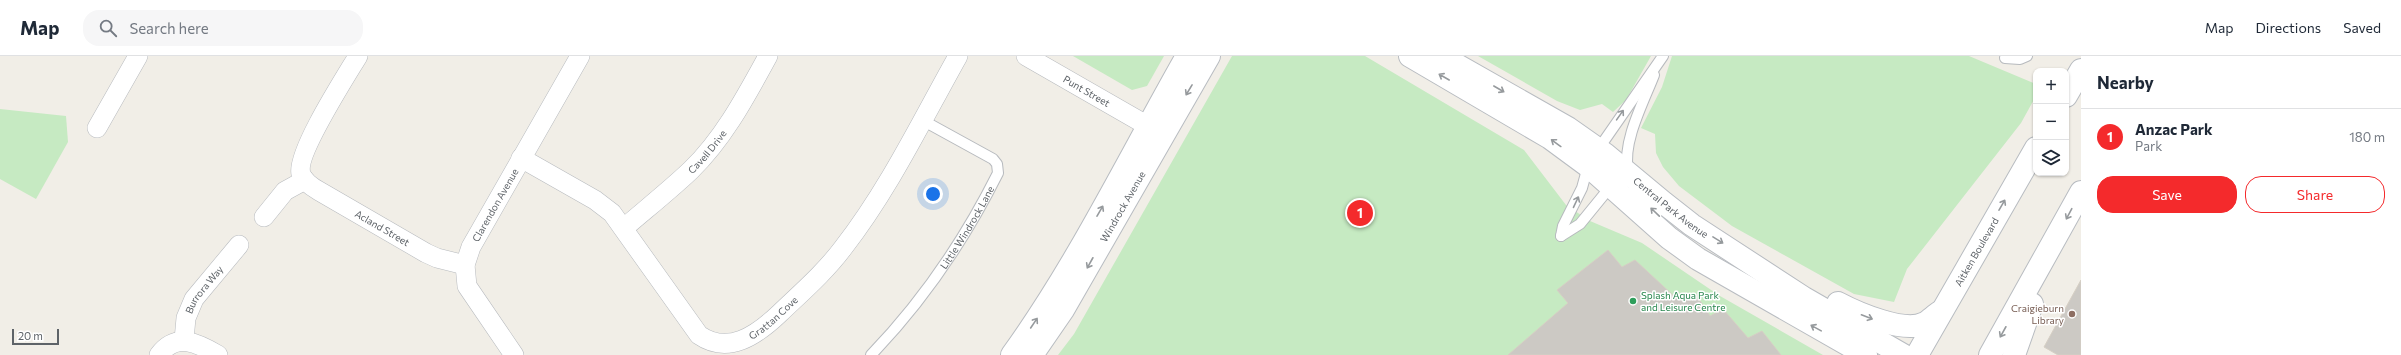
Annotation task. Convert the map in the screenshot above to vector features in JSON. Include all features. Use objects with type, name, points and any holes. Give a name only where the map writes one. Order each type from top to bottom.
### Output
[{"type":"street","points":[[97,128],[138,56]]},
{"type":"street","points":[[264,217],[286,191],[305,180],[300,168],[303,154],[358,56]]},
{"type":"street","name":"Clarendon Avenue","points":[[514,355],[467,286],[465,265],[471,247],[580,56]]},
{"type":"street","name":"Cavell Drive","points":[[624,228],[691,169],[715,142],[736,112],[768,56]]},
{"type":"street","name":"Grattan Cove","points":[[521,158],[595,200],[612,213],[699,335],[707,345],[723,353],[739,347],[763,329],[829,264],[875,203],[958,56]]},
{"type":"street","name":"Punt Street","points":[[1026,56],[1155,130]]},
{"type":"street","name":"Windrock Avenue","points":[[1032,355],[1063,310],[1155,130],[1186,56]]},
{"type":"street","name":"Windrock Avenue","points":[[1012,355],[1036,322],[1155,130],[1209,56]]},
{"type":"street","name":"Central Park Avenue","points":[[1410,56],[1550,138],[1629,173],[1692,224],[1744,256],[1804,298],[1902,355]]},
{"type":"street","name":"Central Park Avenue","points":[[1441,56],[1568,128],[1593,157],[1612,186],[1669,238],[1726,276],[1857,352]]},
{"type":"street","points":[[2069,91],[2081,70]]},
{"type":"street","name":"Aitken Boulevard","points":[[1917,355],[1940,312],[2033,153]]},
{"type":"street","name":"Acland Street","points":[[305,180],[319,191],[428,254],[465,265]]},
{"type":"street","points":[[1990,355],[2081,192]]},
{"type":"street","points":[[2014,355],[2027,313],[2049,268],[2056,237]]},
{"type":"street","name":"Burrora Way","points":[[184,340],[186,318],[194,299],[239,245]]},
{"type":"street","points":[[1744,256],[1856,312],[1878,321],[1919,324],[1924,323],[1940,312]]},
{"type":"street","points":[[159,355],[168,344],[184,340],[200,345],[218,355]]},
{"type":"lane","points":[[2005,58],[2020,59],[2027,56]]},
{"type":"lane","points":[[1612,186],[1580,224],[1561,236],[1563,226],[1582,188],[1593,157],[1660,60]]},
{"type":"lane","points":[[1629,173],[1626,162],[1628,150],[1660,60]]},
{"type":"lane","name":"Little Windrock Lane","points":[[871,355],[905,318],[942,270],[998,173],[997,164],[993,159],[922,120]]},
{"type":"lane","points":[[1593,157],[1597,157],[1600,162],[1726,276]]},
{"type":"green space","points":[[1073,56],[1164,56],[1147,86],[1132,90]]},
{"type":"green space","points":[[1232,56],[1365,56],[1524,150],[1566,205],[1590,221],[1642,243],[1720,296],[1823,355],[1058,355],[1074,334]]},
{"type":"green space","points":[[1478,56],[1651,56],[1626,100],[1613,112],[1602,104],[1580,110],[1557,101]]},
{"type":"green space","points":[[1672,56],[1969,56],[2033,83],[2033,101],[2021,123],[1907,269],[1894,302],[1854,294],[1732,226],[1679,186],[1663,167],[1656,153],[1655,134],[1641,128],[1662,87]]},
{"type":"green space","points":[[0,109],[66,116],[68,142],[36,199],[0,179]]},
{"type":"building","name":"Splash Aqua Park and Leisure Centre","points":[[1608,250],[1622,267],[1635,260],[1677,299],[1695,293],[1710,316],[1723,309],[1748,338],[1762,331],[1781,355],[1508,355],[1568,303],[1557,290]]},
{"type":"building","name":"Craigieburn Library","points":[[2081,280],[2081,355],[2058,355],[2044,347]]},
{"type":"place","name":"Anzac Park","points":[[1360,213]]},
{"type":"place","name":"Splash Aqua Park and Leisure Centre","points":[[1633,301]]},
{"type":"place","name":"Craigieburn Library","points":[[2072,314]]}]
